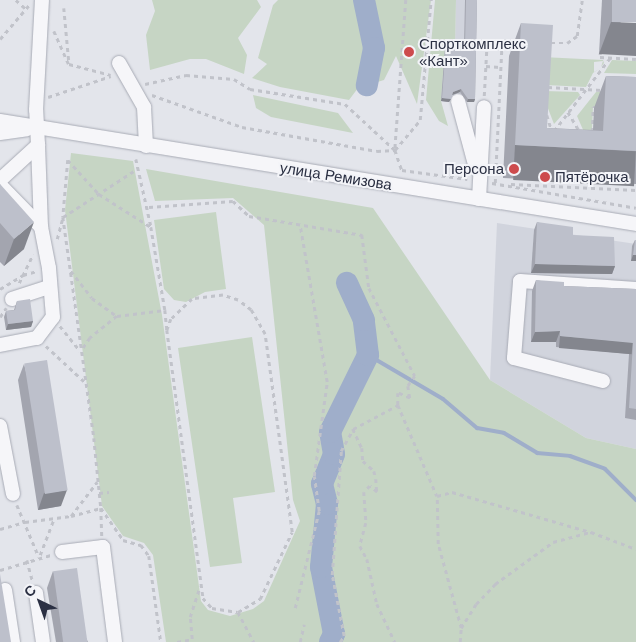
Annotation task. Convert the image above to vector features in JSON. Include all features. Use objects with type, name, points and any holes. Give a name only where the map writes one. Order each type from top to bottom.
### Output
[{"type":"street","points":[[0,345],[37,338],[53,317],[49,287],[49,268],[41,231],[36,128],[42,0]]},
{"type":"street","points":[[116,69],[133,86],[147,119],[146,146]]},
{"type":"street","points":[[458,101],[480,181]]},
{"type":"street","points":[[479,199],[484,107]]},
{"type":"street","name":"улица Ремизова","points":[[0,121],[636,224]]},
{"type":"street","name":"улица Ремизова","points":[[0,133],[36,128]]},
{"type":"street","points":[[0,180],[38,145]]},
{"type":"street","points":[[0,185],[41,231]]},
{"type":"street","points":[[603,381],[514,358],[520,281],[636,288]]},
{"type":"street","points":[[12,298],[49,287]]},
{"type":"street","points":[[0,426],[13,494]]},
{"type":"street","points":[[62,552],[103,547],[115,642]]},
{"type":"street","points":[[5,590],[13,642]]},
{"type":"street","points":[[36,593],[43,642]]},
{"type":"path","points":[[16,0],[26,9]]},
{"type":"path","points":[[0,39],[33,0]]},
{"type":"path","points":[[406,0],[395,150],[402,170],[494,183],[636,208]]},
{"type":"path","points":[[69,64],[116,69],[133,86],[242,127],[377,151],[395,150],[420,120],[431,0]]},
{"type":"path","points":[[545,43],[567,43],[577,36],[582,0]]},
{"type":"path","points":[[64,8],[69,64]]},
{"type":"path","points":[[51,24],[69,64]]},
{"type":"path","points":[[484,107],[487,40]]},
{"type":"path","points":[[494,183],[502,40],[528,42]]},
{"type":"path","points":[[601,48],[600,58],[636,59]]},
{"type":"path","points":[[548,139],[610,58]]},
{"type":"path","points":[[486,66],[500,67]]},
{"type":"path","points":[[43,99],[116,69]]},
{"type":"path","points":[[133,86],[186,75],[234,79],[250,88],[345,104],[395,150]]},
{"type":"path","points":[[541,87],[604,90]]},
{"type":"path","points":[[592,134],[593,107],[600,107],[604,102]]},
{"type":"path","points":[[544,106],[552,133]]},
{"type":"path","points":[[568,112],[582,136]]},
{"type":"path","points":[[136,159],[149,207],[166,310],[168,330],[201,585],[206,605],[224,612],[238,612],[260,600],[292,532],[264,334],[251,310],[238,300],[223,295],[192,299],[171,319],[168,330]]},
{"type":"path","points":[[56,243],[63,217],[68,160],[99,194],[151,227]]},
{"type":"path","points":[[63,217],[138,169]]},
{"type":"path","points":[[494,183],[636,190]]},
{"type":"path","points":[[149,207],[233,201],[249,216],[362,235],[369,288],[415,376],[408,386],[410,398],[398,392],[398,405],[437,496],[438,544],[461,628],[460,642]]},
{"type":"path","points":[[63,217],[98,481],[103,547]]},
{"type":"path","points":[[295,608],[319,511],[314,476],[327,382],[300,226]]},
{"type":"path","points":[[0,317],[23,275],[41,231]]},
{"type":"path","points":[[0,289],[23,275],[49,268]]},
{"type":"path","points":[[70,269],[92,298],[116,316]]},
{"type":"path","points":[[81,352],[90,338],[116,316],[166,310]]},
{"type":"path","points":[[53,317],[81,352]]},
{"type":"path","points":[[37,338],[86,383]]},
{"type":"path","points":[[340,642],[344,636],[332,575],[341,450],[353,429],[398,405]]},
{"type":"path","points":[[353,429],[362,448],[363,461],[374,471],[376,479],[376,492],[370,486],[364,492],[366,523],[360,546],[367,559],[378,604],[395,642]]},
{"type":"path","points":[[71,516],[98,481]]},
{"type":"path","points":[[99,493],[109,492]]},
{"type":"path","points":[[437,496],[452,492],[591,532],[636,549]]},
{"type":"path","points":[[13,494],[39,557]]},
{"type":"path","points":[[0,529],[24,522],[71,516],[101,508]]},
{"type":"path","points":[[101,508],[123,540],[141,545],[149,556],[161,642]]},
{"type":"path","points":[[39,557],[54,518]]},
{"type":"path","points":[[461,628],[476,604],[495,584],[553,542],[591,532]]},
{"type":"path","points":[[0,570],[27,560],[62,552]]},
{"type":"path","points":[[27,560],[36,593]]},
{"type":"path","points":[[177,642],[192,640],[190,617],[201,585]]},
{"type":"path","points":[[238,612],[254,642]]},
{"type":"path","points":[[300,642],[304,624]]},
{"type":"shaded area","points":[[456,0],[476,0],[474,102],[441,101],[445,47],[455,48]]},
{"type":"shaded area","points":[[497,223],[636,244],[636,449],[586,438],[490,380]]},
{"type":"green space","points":[[152,0],[257,0],[261,7],[238,38],[247,55],[244,74],[206,59],[190,59],[150,70],[146,35],[155,11]]},
{"type":"green space","points":[[278,0],[431,0],[417,104],[396,56],[384,80],[358,88],[349,100],[280,87],[252,78],[267,64],[258,58],[273,5]]},
{"type":"green space","points":[[435,0],[456,0],[455,48],[445,48],[441,101],[448,126],[439,121],[426,100]]},
{"type":"green space","points":[[542,57],[603,60],[604,63],[601,67],[603,61],[594,62],[594,72],[599,69],[593,73],[586,87],[546,85]]},
{"type":"green space","points":[[612,60],[636,61],[636,74],[604,73]]},
{"type":"green space","points":[[544,91],[578,92],[580,95],[554,124],[544,98]]},
{"type":"green space","points":[[606,91],[598,106],[593,106],[592,130],[584,132],[577,116],[596,92]]},
{"type":"green space","points":[[253,95],[338,113],[353,133],[271,117],[256,108]]},
{"type":"green space","points":[[71,153],[133,161],[162,315],[201,601],[208,610],[230,616],[253,609],[264,601],[300,521],[293,500],[264,225],[233,198],[155,201],[146,169],[373,208],[490,380],[586,438],[636,449],[636,642],[166,642],[153,555],[144,543],[123,536],[102,506],[65,210]]},
{"type":"green space","points":[[216,212],[226,289],[205,292],[186,302],[174,300],[164,289],[154,220]]},
{"type":"green space","points":[[252,337],[275,492],[233,498],[242,563],[210,567],[178,348]]},
{"type":"building","points":[[466,0],[477,0],[475,99],[468,99],[461,89],[453,92],[451,99],[442,98],[446,44],[465,45]]},
{"type":"building","points":[[612,0],[636,0],[636,22],[612,22]]},
{"type":"building","points":[[521,23],[553,25],[547,128],[603,131],[606,76],[636,77],[636,151],[515,145]]},
{"type":"building","points":[[0,184],[34,222],[14,239],[0,223]]},
{"type":"building","points":[[537,222],[573,227],[573,235],[614,237],[615,266],[535,264]]},
{"type":"building","points":[[635,240],[636,255],[633,255]]},
{"type":"building","points":[[536,280],[564,282],[564,286],[636,289],[636,409],[629,408],[633,343],[560,336],[560,331],[535,332]]},
{"type":"building","points":[[30,299],[33,321],[8,324],[6,311],[15,310],[17,301]]},
{"type":"building","points":[[47,360],[68,490],[45,494],[24,364]]},
{"type":"building","points":[[77,568],[87,642],[63,642],[53,571]]},
{"type":"building","points":[[0,574],[11,642],[0,642]]},
{"type":"waterway","points":[[364,0],[374,48],[367,85]]},
{"type":"waterway","points":[[330,642],[334,634],[321,567],[327,504],[322,484],[334,454],[330,432],[368,355],[364,320],[347,283]]},
{"type":"waterway","points":[[368,355],[443,399],[477,428],[504,433],[537,453],[570,456],[605,469],[636,500]]},
{"type":"place","name":"Спорткомплекс «Кант»","points":[[409,52]]},
{"type":"place","name":"Персона","points":[[514,169]]},
{"type":"place","name":"Пятёрочка","points":[[545,177]]}]
